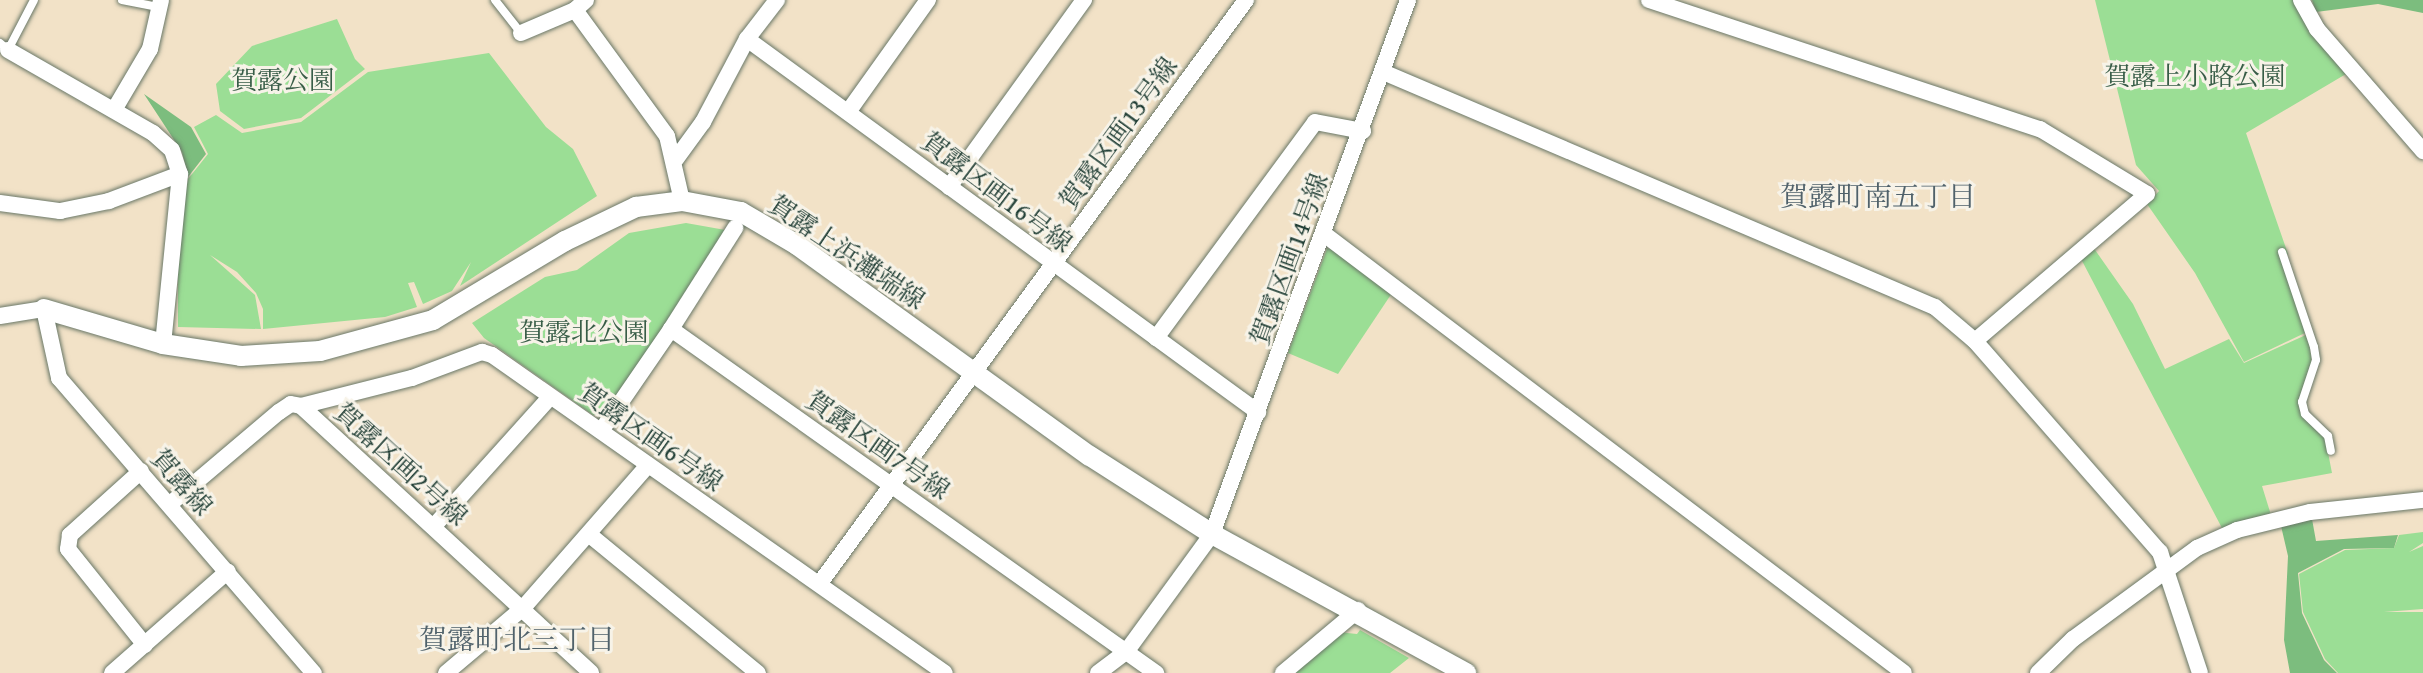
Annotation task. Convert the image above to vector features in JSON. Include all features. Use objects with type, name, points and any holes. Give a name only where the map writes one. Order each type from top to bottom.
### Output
[{"type":"street","points":[[676,159],[703,122],[747,39],[777,0]]},
{"type":"street","points":[[848,112],[928,0]]},
{"type":"street","points":[[949,187],[1084,0]]},
{"type":"street","name":"賀露区画13号線","points":[[820,583],[890,483],[1246,0]]},
{"type":"street","name":"賀露区画14号線","points":[[1212,534],[1363,131],[1408,0]]},
{"type":"street","points":[[1649,0],[2040,129],[2147,194],[1975,341]]},
{"type":"street","points":[[2301,0],[2317,29],[2423,151]]},
{"type":"street","points":[[114,110],[150,49],[160,4]]},
{"type":"street","points":[[521,33],[580,5],[667,136],[676,159],[682,201]]},
{"type":"street","name":"賀露区画16号線","points":[[747,39],[1258,412]]},
{"type":"street","points":[[4,47],[164,142],[180,174],[163,344]]},
{"type":"street","points":[[1383,72],[1892,285],[1935,307],[1975,341],[2160,552],[2200,673]]},
{"type":"street","points":[[1156,338],[1315,122],[1363,131]]},
{"type":"street","points":[[0,203],[60,211],[109,201],[180,174]]},
{"type":"street","name":"賀露上浜灘端線","points":[[0,316],[44,309],[163,344],[241,356],[365,343],[458,308],[565,241],[636,207],[682,201],[752,218],[866,293],[1090,456],[1212,534],[1358,610],[1466,673]]},
{"type":"street","points":[[601,431],[735,228]]},
{"type":"street","points":[[1324,234],[1904,673]]},
{"type":"street","name":"賀露線","points":[[44,309],[59,378],[314,673]]},
{"type":"street","name":"賀露区画7号線","points":[[671,329],[1156,673]]},
{"type":"street","name":"賀露区画6号線","points":[[301,406],[412,378],[482,352],[601,431],[945,673]]},
{"type":"street","points":[[434,526],[550,397]]},
{"type":"street","name":"賀露区画2号線","points":[[170,504],[279,412],[291,404],[301,406],[591,673]]},
{"type":"street","points":[[446,673],[523,608],[591,536],[648,465]]},
{"type":"street","points":[[141,471],[70,535],[68,549],[145,645]]},
{"type":"street","points":[[2038,673],[2073,639],[2167,568],[2237,530],[2310,512],[2423,500]]},
{"type":"street","points":[[1098,673],[1126,652],[1212,534]]},
{"type":"street","points":[[591,536],[758,673]]},
{"type":"street","points":[[112,673],[228,571]]},
{"type":"street","points":[[1283,673],[1358,610]]},
{"type":"lane","points":[[4,47],[34,0]]},
{"type":"lane","points":[[122,0],[160,4]]},
{"type":"lane","points":[[495,0],[521,33]]},
{"type":"lane","points":[[2282,252],[2316,360],[2302,402],[2305,414],[2328,436],[2331,451]]},
{"type":"green space","name":"賀露上小路公園","points":[[2095,0],[2293,0],[2346,74],[2246,133],[2288,254],[2281,256],[2307,332],[2244,362],[2195,273],[2147,204],[2159,191],[2136,165]]},
{"type":"green space","points":[[2312,0],[2423,0],[2423,13],[2378,4],[2316,12]]},
{"type":"green space","name":"賀露公園","points":[[337,19],[355,59],[365,69],[301,118],[244,129],[220,111],[216,84],[252,46]]},
{"type":"green space","points":[[489,53],[546,127],[573,149],[597,196],[460,286],[471,262],[452,291],[423,304],[414,282],[408,283],[417,307],[385,317],[263,329],[263,309],[256,293],[237,272],[210,255],[255,295],[261,329],[178,327],[178,230],[188,179],[208,154],[194,127],[216,115],[242,133],[301,122],[368,72]]},
{"type":"green space","points":[[144,94],[191,127],[206,154],[188,177],[182,152]]},
{"type":"green space","name":"賀露北公園","points":[[686,223],[731,231],[604,413],[593,415],[484,338],[472,323],[545,277],[577,270],[629,233]]},
{"type":"green space","points":[[2093,247],[2133,304],[2165,369],[2229,339],[2244,363],[2308,334],[2312,364],[2301,410],[2325,437],[2332,473],[2262,486],[2271,515],[2223,530],[2080,257]]},
{"type":"green space","points":[[1334,248],[1394,290],[1338,374],[1288,353],[1327,249]]},
{"type":"green space","points":[[2312,519],[2316,541],[2398,535],[2394,548],[2344,549],[2298,573],[2302,613],[2324,660],[2337,673],[2290,673],[2284,640],[2288,556],[2281,526]]},
{"type":"green space","points":[[2423,532],[2423,543],[2409,552],[2423,546],[2423,609],[2384,612],[2423,612],[2423,673],[2338,673],[2325,659],[2303,612],[2299,574],[2345,550],[2394,548],[2399,535]]},
{"type":"green space","points":[[1360,630],[1409,658],[1390,673],[1291,673],[1338,632],[1357,634]]},
{"type":"district","name":"賀露町南五丁目","points":[[1878,196]]},
{"type":"district","name":"賀露町北三丁目","points":[[517,639]]}]
